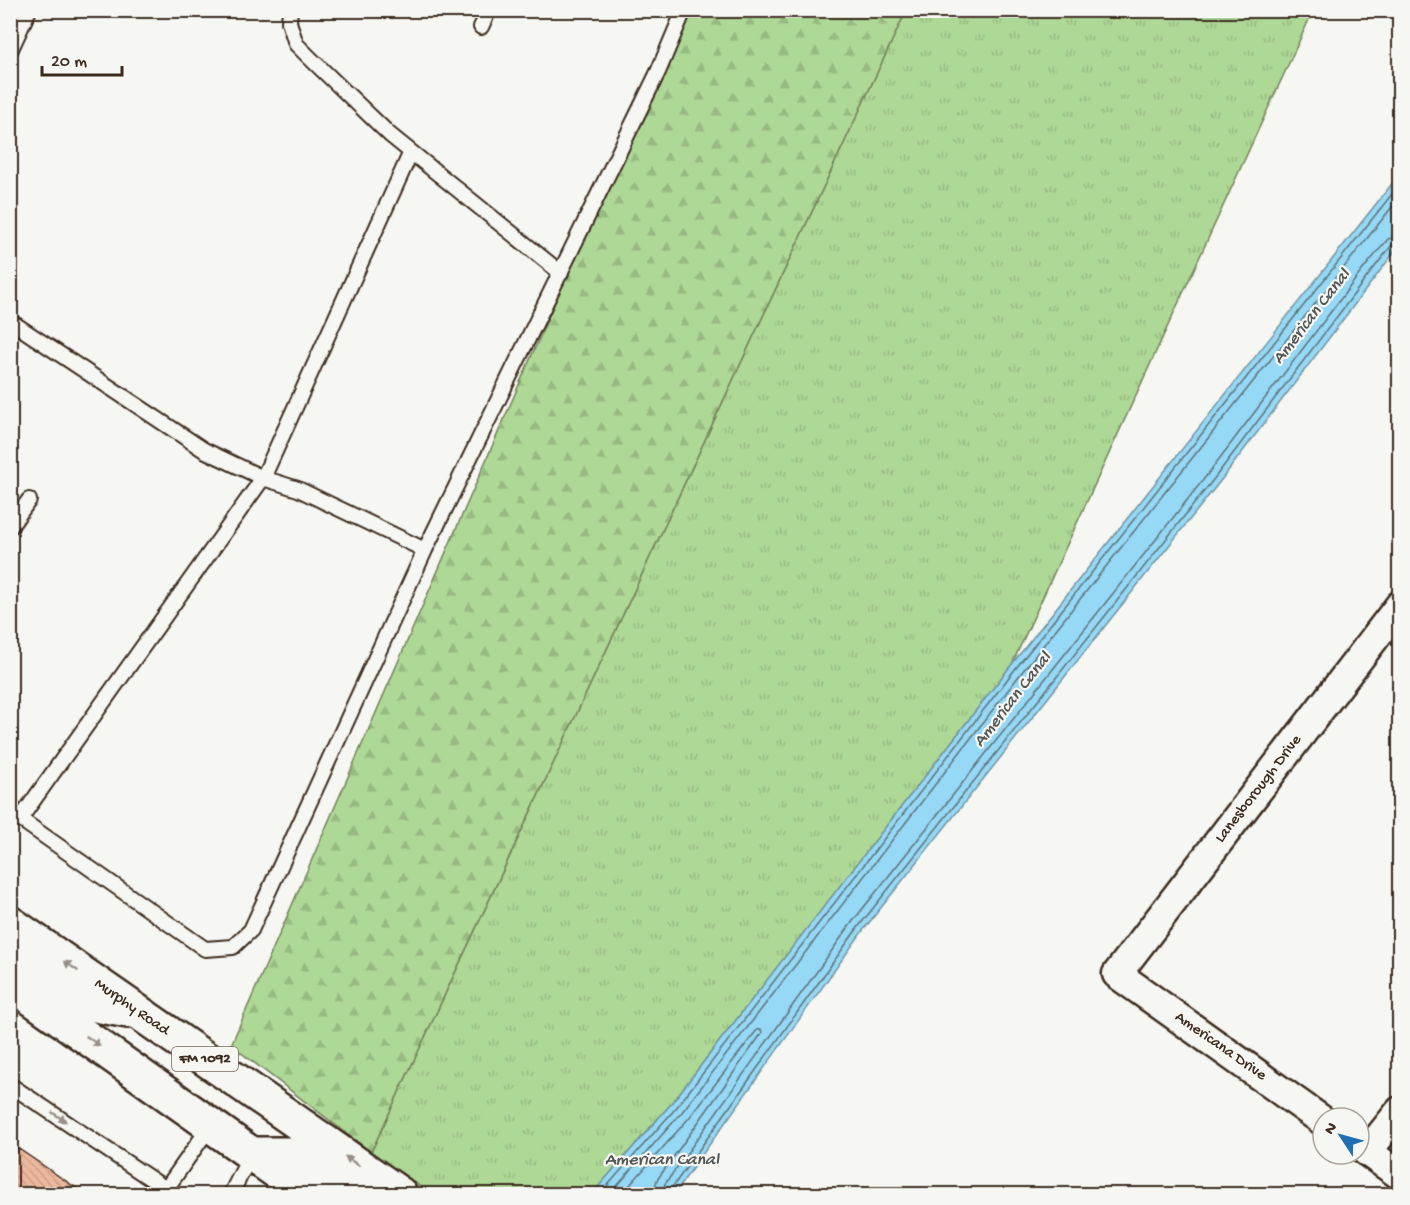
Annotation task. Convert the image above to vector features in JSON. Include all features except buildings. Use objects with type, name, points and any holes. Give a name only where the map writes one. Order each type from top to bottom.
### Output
[{"type":"main road","name":"Murphy Road","points":[[10,923],[400,1194]]},
{"type":"main road","points":[[10,953],[79,1002],[139,1013]]},
{"type":"main road","name":"FM 1092","points":[[10,983],[308,1194]]},
{"type":"main road","points":[[251,1154],[297,1154],[352,1194]]},
{"type":"street","name":"Lanesborough Drive","points":[[1117,974],[1400,605]]},
{"type":"street","name":"Americana Drive","points":[[1117,974],[1311,1112]]},
{"type":"street","points":[[1371,1141],[1400,1111]]},
{"type":"street","points":[[1371,1155],[1400,1175]]},
{"type":"lane","points":[[10,51],[28,10]]},
{"type":"lane","points":[[290,10],[289,22],[296,44],[411,152],[561,273]]},
{"type":"lane","points":[[481,27],[489,10]]},
{"type":"lane","points":[[411,152],[263,478],[15,815],[205,949],[233,947],[251,930],[425,550],[658,72],[684,10]]},
{"type":"lane","points":[[10,321],[204,450],[263,478],[298,489],[425,550]]},
{"type":"lane","points":[[10,527],[29,500]]},
{"type":"lane","points":[[10,1085],[166,1189],[212,1125]]},
{"type":"lane","points":[[231,1194],[251,1154]]},
{"type":"green space","points":[[682,11],[906,11],[371,1152],[231,1045]]},
{"type":"green space","points":[[906,11],[1313,11],[1012,664],[671,1104],[592,1194],[431,1194],[371,1152]]},
{"type":"water","name":"American Canal","points":[[1399,175],[1399,246],[1218,484],[864,929],[674,1194],[592,1194],[671,1104],[1012,664]]}]
